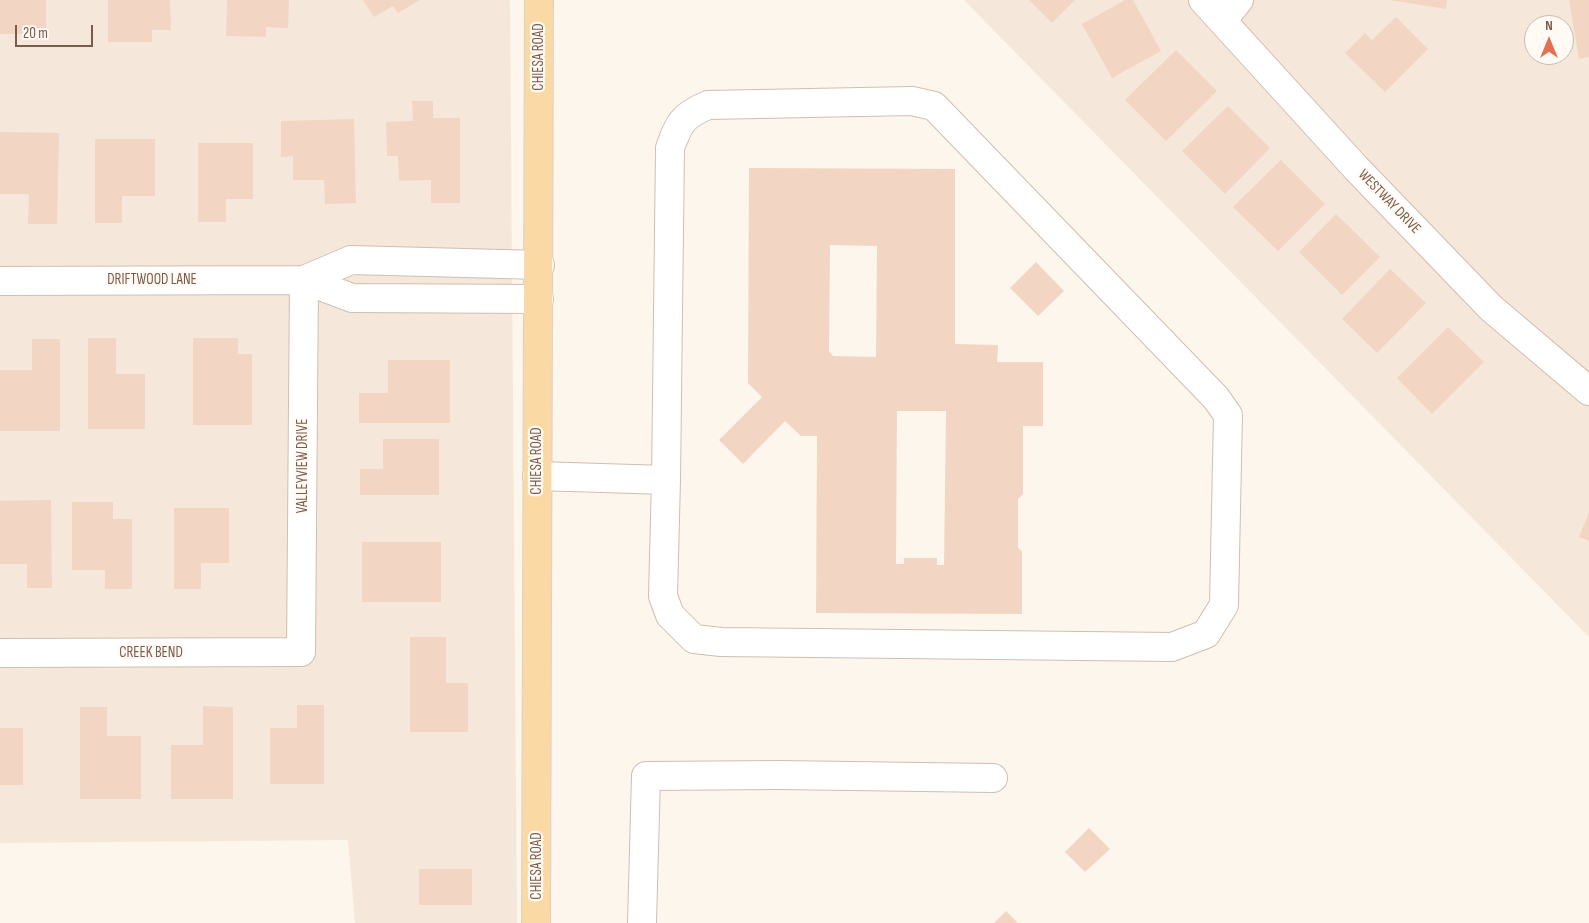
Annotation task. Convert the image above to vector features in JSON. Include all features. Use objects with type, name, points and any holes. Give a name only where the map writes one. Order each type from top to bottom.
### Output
[{"type":"main road","name":"CHIESA ROAD","points":[[536,923],[537,476],[540,265],[539,0]]},
{"type":"street","name":"WESTWAY DRIVE","points":[[1202,0],[1356,168],[1490,308],[1589,391]]},
{"type":"street","points":[[1222,21],[1239,0]]},
{"type":"street","points":[[912,101],[934,106],[1216,398],[1228,415],[1224,606],[1206,634],[1172,647],[721,642],[694,639],[670,614],[663,596],[666,480],[670,148],[677,127],[690,112],[708,105],[912,101]]},
{"type":"street","name":"DRIFTWOOD LANE","points":[[304,280],[351,260],[540,265]]},
{"type":"street","name":"DRIFTWOOD LANE","points":[[0,281],[304,280],[352,298],[539,299]]},
{"type":"street","name":"VALLEYVIEW DRIVE","points":[[302,652],[304,280]]},
{"type":"street","points":[[537,476],[666,480]]},
{"type":"street","name":"CREEK BEND","points":[[0,654],[302,652]]},
{"type":"street","points":[[642,923],[646,776],[779,775],[993,778]]},
{"type":"shaded area","points":[[0,0],[510,0],[517,923],[355,923],[348,840],[0,843]]},
{"type":"shaded area","points":[[964,0],[1589,0],[1589,637]]},
{"type":"building","points":[[0,0],[46,0],[46,34],[0,34]]},
{"type":"building","points":[[108,0],[170,0],[171,30],[152,30],[152,42],[108,42]]},
{"type":"building","points":[[227,0],[289,0],[288,28],[266,27],[266,37],[226,36]]},
{"type":"building","points":[[363,0],[420,0],[398,13],[393,6],[374,17]]},
{"type":"building","points":[[1029,0],[1075,0],[1052,23]]},
{"type":"building","points":[[1125,0],[1133,0],[1161,51],[1112,78],[1082,24]]},
{"type":"building","points":[[1390,0],[1447,0],[1446,9]]},
{"type":"building","points":[[1569,0],[1589,0],[1589,57],[1579,59],[1574,30],[1574,15],[1572,15]]},
{"type":"building","points":[[1396,17],[1428,49],[1385,92],[1345,53],[1365,33],[1372,40]]},
{"type":"building","points":[[1176,50],[1217,91],[1166,141],[1125,100]]},
{"type":"building","points":[[412,101],[433,101],[433,118],[460,118],[460,203],[431,203],[431,180],[399,181],[398,156],[387,156],[386,122],[413,121]]},
{"type":"building","points":[[1228,106],[1270,148],[1225,194],[1182,151]]},
{"type":"building","points":[[354,119],[356,203],[325,204],[324,180],[293,180],[293,156],[281,157],[281,121]]},
{"type":"building","points":[[0,132],[59,133],[57,224],[28,224],[29,194],[0,194]]},
{"type":"building","points":[[95,139],[155,139],[155,196],[122,196],[122,223],[95,223]]},
{"type":"building","points":[[198,143],[253,143],[253,199],[226,199],[226,222],[198,222]]},
{"type":"building","points":[[1281,160],[1325,204],[1278,251],[1233,207]]},
{"type":"building","points":[[749,168],[955,169],[955,344],[998,345],[997,362],[1043,362],[1043,426],[1023,426],[1023,494],[1018,499],[1018,548],[1022,551],[1022,614],[816,613],[817,436],[801,436],[785,421],[743,464],[719,440],[762,397],[748,383]],"holes":[[[830,245],[877,246],[876,357],[833,356],[829,351]],[[897,411],[946,411],[944,565],[937,565],[937,558],[904,558],[904,564],[896,564]]]},
{"type":"building","points":[[1336,214],[1380,257],[1342,295],[1299,252]]},
{"type":"building","points":[[1036,262],[1064,291],[1038,316],[1010,288]]},
{"type":"building","points":[[1390,269],[1426,303],[1377,353],[1342,319]]},
{"type":"building","points":[[1448,327],[1484,362],[1432,414],[1397,378]]},
{"type":"building","points":[[88,338],[116,338],[116,374],[145,374],[145,429],[88,429]]},
{"type":"building","points":[[193,338],[238,338],[238,354],[252,354],[252,425],[193,425]]},
{"type":"building","points":[[32,339],[60,339],[60,431],[0,431],[0,370],[32,370]]},
{"type":"building","points":[[388,360],[450,360],[450,423],[359,423],[359,393],[388,393]]},
{"type":"building","points":[[383,439],[439,439],[439,495],[360,495],[360,469],[383,469]]},
{"type":"building","points":[[51,500],[52,588],[27,588],[27,564],[0,564],[0,501]]},
{"type":"building","points":[[72,502],[113,502],[113,519],[132,519],[132,589],[105,589],[105,570],[72,570]]},
{"type":"building","points":[[174,508],[229,508],[229,563],[201,563],[201,589],[174,589]]},
{"type":"building","points":[[1589,512],[1589,541],[1579,537]]},
{"type":"building","points":[[362,542],[441,542],[441,602],[362,602]]},
{"type":"building","points":[[410,637],[446,637],[446,683],[468,683],[468,732],[410,732]]},
{"type":"building","points":[[297,705],[324,705],[324,784],[270,784],[270,728],[297,728]]},
{"type":"building","points":[[203,706],[233,707],[233,799],[171,799],[171,745],[203,745]]},
{"type":"building","points":[[80,707],[107,707],[107,736],[141,736],[141,799],[80,799]]},
{"type":"building","points":[[0,728],[23,728],[23,785],[0,785]]},
{"type":"building","points":[[1089,828],[1110,849],[1085,872],[1065,852]]},
{"type":"building","points":[[419,869],[472,869],[472,905],[419,905]]},
{"type":"building","points":[[1006,911],[1018,923],[994,923]]}]
